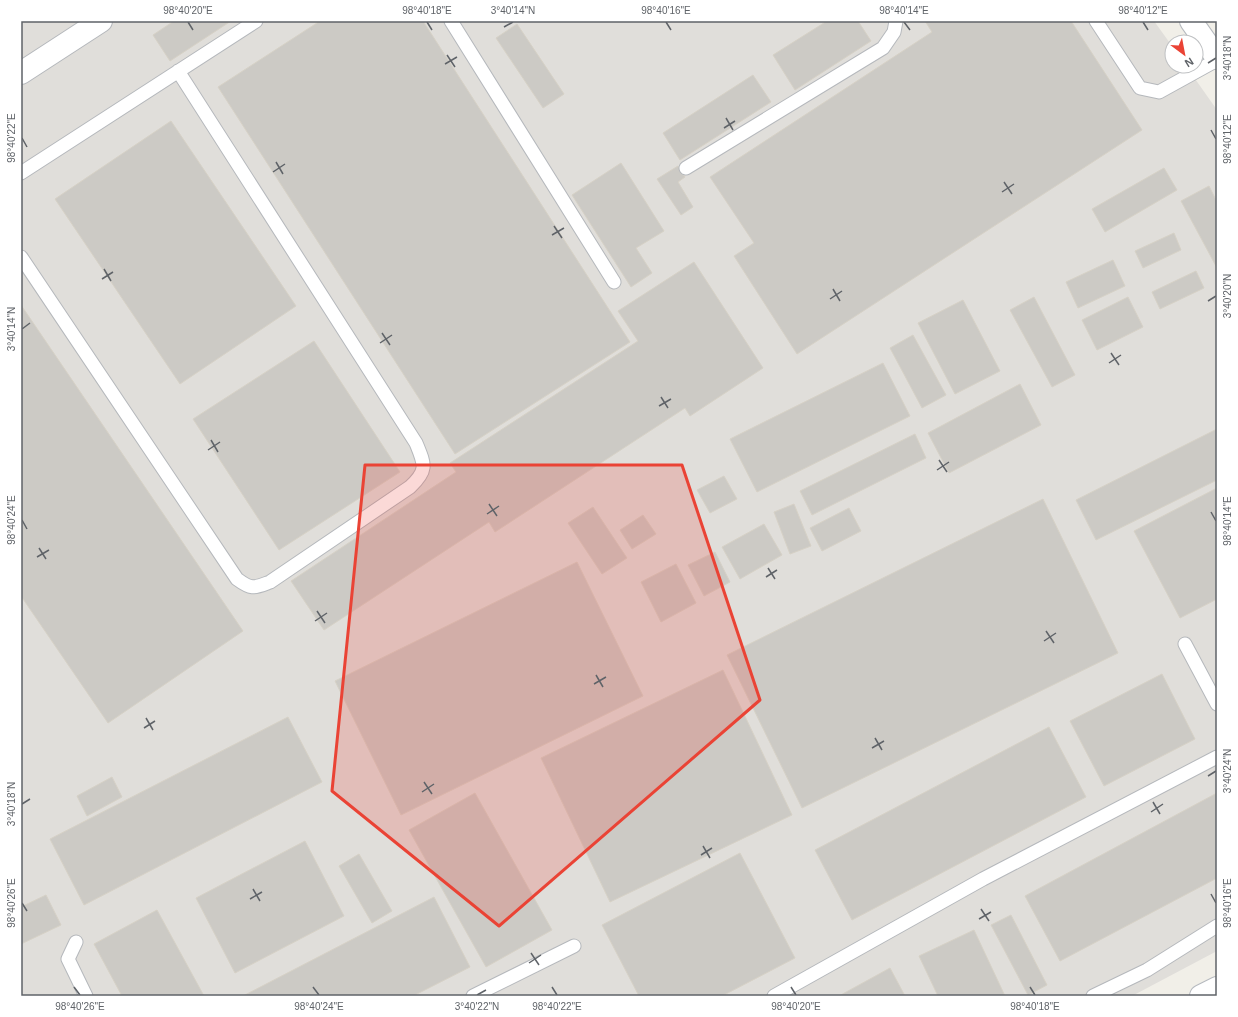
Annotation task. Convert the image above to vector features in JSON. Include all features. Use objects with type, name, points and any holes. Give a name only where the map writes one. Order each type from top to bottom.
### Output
[{"type":"street","points":[[21,73],[101,21]]},
{"type":"street","points":[[1191,21],[1217,59]]},
{"type":"street","points":[[1201,996],[1217,988]]},
{"type":"lane","points":[[21,173],[256,21]]},
{"type":"lane","points":[[451,21],[614,282]]},
{"type":"lane","points":[[686,168],[883,48],[894,32],[896,21]]},
{"type":"lane","points":[[1096,21],[1140,88],[1159,92],[1217,59]]},
{"type":"lane","points":[[21,258],[237,579],[247,586],[256,587],[270,582],[410,487],[420,477],[424,462],[416,443],[178,71]]},
{"type":"lane","points":[[1185,644],[1217,704]]},
{"type":"lane","points":[[774,996],[983,879],[1217,757]]},
{"type":"lane","points":[[1093,996],[1147,970],[1217,926]]},
{"type":"lane","points":[[76,942],[68,959],[86,996]]},
{"type":"lane","points":[[473,996],[574,946]]},
{"type":"highlighted area","points":[[365,465],[682,465],[760,700],[499,926],[332,791]]},
{"type":"shaded area","points":[[21,21],[1154,21],[1164,35],[1164,74],[1192,74],[1217,110],[1217,951],[1132,996],[21,996]]},
{"type":"building","points":[[174,21],[231,21],[170,61],[153,35]]},
{"type":"building","points":[[320,21],[423,21],[630,342],[455,454],[218,87]]},
{"type":"building","points":[[827,21],[858,21],[871,41],[795,90],[773,55]]},
{"type":"building","points":[[925,21],[1071,21],[1142,130],[797,354],[734,256],[754,243],[710,177],[932,32]]},
{"type":"building","points":[[517,24],[564,94],[543,108],[496,38]]},
{"type":"building","points":[[753,75],[771,102],[680,160],[663,133]]},
{"type":"building","points":[[171,121],[296,306],[180,384],[55,199]]},
{"type":"building","points":[[621,163],[664,231],[636,248],[652,273],[631,287],[572,195]]},
{"type":"building","points":[[678,166],[685,177],[678,182],[693,207],[681,215],[657,179]]},
{"type":"building","points":[[1164,168],[1177,190],[1105,232],[1092,209]]},
{"type":"building","points":[[1209,186],[1217,202],[1217,268],[1181,201]]},
{"type":"building","points":[[1174,233],[1181,250],[1143,268],[1135,251]]},
{"type":"building","points":[[1113,260],[1125,286],[1078,308],[1066,282]]},
{"type":"building","points":[[694,262],[763,368],[690,416],[685,408],[495,532],[489,522],[324,630],[291,581],[456,472],[450,463],[638,341],[618,311]]},
{"type":"building","points":[[1196,271],[1204,288],[1160,309],[1152,292]]},
{"type":"building","points":[[1034,297],[1075,375],[1052,387],[1010,310]]},
{"type":"building","points":[[1128,297],[1143,327],[1097,350],[1082,320]]},
{"type":"building","points":[[963,300],[1000,371],[955,394],[918,323]]},
{"type":"building","points":[[21,305],[243,631],[108,723],[21,596]]},
{"type":"building","points":[[913,335],[946,395],[922,408],[890,348]]},
{"type":"building","points":[[314,341],[400,472],[279,550],[193,419]]},
{"type":"building","points":[[883,363],[910,416],[757,492],[730,439]]},
{"type":"building","points":[[1020,384],[1041,425],[949,473],[928,433]]},
{"type":"building","points":[[1217,429],[1217,480],[1096,540],[1076,500]]},
{"type":"building","points":[[915,434],[926,458],[812,515],[800,491]]},
{"type":"building","points":[[724,476],[737,499],[710,513],[697,490]]},
{"type":"building","points":[[1217,488],[1217,599],[1180,618],[1134,531]]},
{"type":"building","points":[[1043,499],[1118,653],[802,808],[727,655]]},
{"type":"building","points":[[794,504],[811,546],[790,554],[774,512]]},
{"type":"building","points":[[593,507],[627,558],[602,574],[568,523]]},
{"type":"building","points":[[849,508],[861,531],[822,551],[810,528]]},
{"type":"building","points":[[643,515],[656,534],[632,549],[620,530]]},
{"type":"building","points":[[764,524],[782,555],[740,579],[722,547]]},
{"type":"building","points":[[715,552],[730,582],[704,596],[688,565]]},
{"type":"building","points":[[577,562],[643,696],[401,815],[335,681]]},
{"type":"building","points":[[676,564],[696,603],[661,622],[641,582]]},
{"type":"building","points":[[723,670],[792,815],[610,902],[541,758]]},
{"type":"building","points":[[1162,674],[1195,739],[1104,786],[1070,721]]},
{"type":"building","points":[[288,717],[322,782],[84,905],[50,839]]},
{"type":"building","points":[[1049,727],[1086,797],[852,920],[815,850]]},
{"type":"building","points":[[112,777],[122,797],[87,816],[77,796]]},
{"type":"building","points":[[475,793],[552,930],[486,967],[409,830]]},
{"type":"building","points":[[1217,793],[1217,878],[1060,961],[1025,896]]},
{"type":"building","points":[[305,841],[344,916],[235,973],[196,898]]},
{"type":"building","points":[[740,853],[795,958],[722,996],[639,996],[602,925]]},
{"type":"building","points":[[359,854],[392,911],[372,923],[339,866]]},
{"type":"building","points":[[46,895],[61,925],[21,944],[21,907]]},
{"type":"building","points":[[434,897],[470,967],[413,996],[243,996]]},
{"type":"building","points":[[157,910],[204,996],[122,996],[94,944]]},
{"type":"building","points":[[1011,915],[1047,985],[1028,995],[991,925]]},
{"type":"building","points":[[974,930],[1005,996],[938,996],[919,956]]},
{"type":"building","points":[[890,968],[905,996],[839,996]]}]
